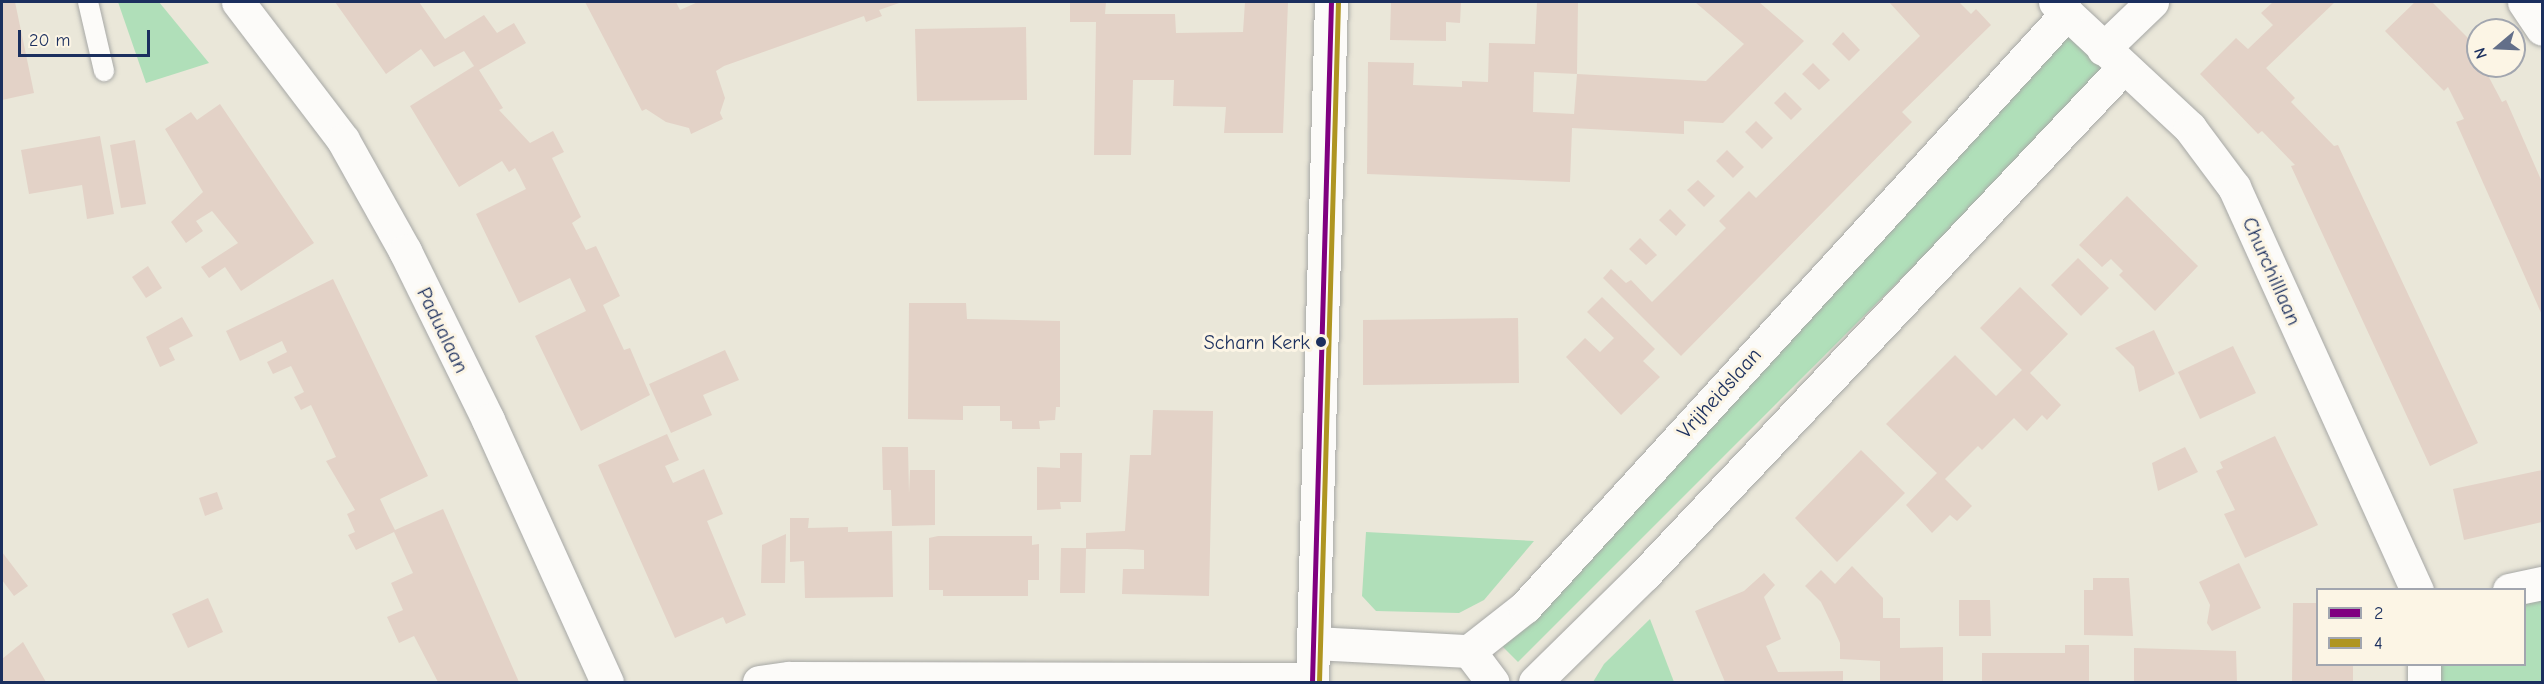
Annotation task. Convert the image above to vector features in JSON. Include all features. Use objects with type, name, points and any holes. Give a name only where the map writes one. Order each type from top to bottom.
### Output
[{"type":"street","name":"Padualaan","points":[[238,2],[343,140],[405,252],[488,420],[607,682]]},
{"type":"street","points":[[759,682],[789,678],[1312,681],[1330,2]]},
{"type":"street","points":[[1535,682],[1644,575],[2113,58],[2152,2]]},
{"type":"street","points":[[2524,2],[2542,29]]},
{"type":"street","name":"Churchilllaan","points":[[2061,7],[2190,128],[2234,187],[2416,588]]},
{"type":"street","name":"Vrijheidslaan","points":[[1469,651],[1525,607],[2061,7]]},
{"type":"street","points":[[2518,588],[2542,583]]},
{"type":"street","points":[[1314,643],[1469,651],[1492,682]]},
{"type":"street","points":[[2424,666],[2424,682]]},
{"type":"lane","points":[[88,2],[104,71]]},
{"type":"green space","points":[[118,2],[159,2],[209,63],[146,83]]},
{"type":"green space","points":[[2068,31],[2109,71],[1518,662],[1498,642]]},
{"type":"green space","points":[[1366,532],[1534,541],[1484,600],[1459,613],[1376,611],[1362,596]]},
{"type":"green space","points":[[2542,593],[2542,682],[2433,682],[2434,666],[2526,666],[2526,597]]},
{"type":"green space","points":[[1650,619],[1674,682],[1593,682],[1604,664]]},
{"type":"building","points":[[2,2],[15,2],[34,93],[2,100]]},
{"type":"building","points":[[335,2],[419,2],[445,39],[484,15],[497,33],[514,23],[526,43],[479,70],[503,108],[499,110],[530,143],[553,131],[564,152],[552,158],[581,217],[572,223],[586,250],[596,246],[620,296],[603,305],[624,350],[630,348],[650,395],[581,431],[535,336],[586,311],[570,278],[519,303],[476,214],[526,189],[519,175],[515,168],[509,172],[502,161],[459,187],[410,106],[474,66],[464,51],[434,67],[421,49],[386,74]]},
{"type":"building","points":[[585,2],[676,2],[680,10],[698,2],[902,2],[879,10],[882,16],[866,22],[864,16],[724,66],[716,71],[725,98],[720,113],[723,119],[691,134],[689,128],[666,122],[646,109],[642,111]]},
{"type":"building","points":[[1070,2],[1106,2],[1105,14],[1175,14],[1176,33],[1243,32],[1245,2],[1288,2],[1283,133],[1224,133],[1226,107],[1173,106],[1174,80],[1133,80],[1131,155],[1094,155],[1096,22],[1070,22]]},
{"type":"building","points":[[1391,2],[1461,2],[1460,23],[1446,22],[1446,41],[1390,40]]},
{"type":"building","points":[[1537,2],[1578,2],[1577,74],[1706,81],[1744,44],[1695,2],[1759,2],[1804,41],[1723,123],[1684,121],[1684,134],[1572,128],[1570,182],[1367,174],[1368,62],[1414,63],[1413,85],[1462,87],[1462,81],[1488,82],[1489,43],[1535,44]],"holes":[[[1534,72],[1577,74],[1574,114],[1533,112]]]},
{"type":"building","points":[[1889,2],[1959,2],[1971,14],[1976,9],[1991,25],[1902,112],[1912,122],[1681,356],[1603,278],[1611,269],[1626,283],[1631,280],[1652,302],[1726,228],[1719,221],[1749,191],[1756,198],[1920,36]]},
{"type":"building","points":[[2273,2],[2335,2],[2266,68],[2295,98],[2291,102],[2334,146],[2338,145],[2478,443],[2430,466],[2291,166],[2295,165],[2262,131],[2258,134],[2200,74],[2236,38],[2248,49],[2273,25],[2261,13]]},
{"type":"building","points":[[2415,2],[2432,2],[2466,36],[2466,78],[2489,78],[2502,102],[2506,100],[2542,182],[2542,315],[2456,122],[2464,119],[2448,87],[2444,91],[2385,31]]},
{"type":"building","points":[[1026,27],[1027,100],[917,101],[915,29]]},
{"type":"building","points":[[1843,32],[1860,50],[1849,61],[1832,44]]},
{"type":"building","points":[[1813,63],[1830,80],[1819,90],[1802,74]]},
{"type":"building","points":[[1785,92],[1802,109],[1791,120],[1774,103]]},
{"type":"building","points":[[220,104],[314,243],[241,291],[225,267],[209,278],[201,267],[238,243],[212,211],[196,221],[203,231],[186,243],[171,222],[203,192],[165,129],[191,112],[197,120]]},
{"type":"building","points":[[1756,121],[1773,138],[1762,149],[1745,132]]},
{"type":"building","points":[[100,136],[114,214],[87,219],[82,185],[29,194],[21,150]]},
{"type":"building","points":[[135,140],[146,204],[121,208],[110,145]]},
{"type":"building","points":[[1727,150],[1744,167],[1733,178],[1716,161]]},
{"type":"building","points":[[1698,180],[1715,196],[1704,207],[1687,190]]},
{"type":"building","points":[[2127,196],[2198,266],[2155,311],[2119,275],[2123,271],[2111,259],[2102,267],[2079,245]]},
{"type":"building","points":[[1670,209],[1686,225],[1676,236],[1659,220]]},
{"type":"building","points":[[1640,238],[1657,255],[1646,265],[1629,249]]},
{"type":"building","points":[[2078,258],[2109,288],[2081,316],[2051,285]]},
{"type":"building","points":[[148,266],[162,288],[146,298],[132,277]]},
{"type":"building","points":[[333,279],[428,476],[380,499],[395,530],[443,509],[519,682],[438,682],[414,636],[399,643],[387,617],[403,610],[391,583],[413,573],[394,532],[356,550],[348,535],[355,532],[347,514],[355,510],[326,461],[336,457],[311,405],[301,410],[294,397],[304,392],[291,366],[273,374],[267,362],[287,352],[282,341],[240,361],[226,331]]},
{"type":"building","points":[[2020,287],[2068,334],[2030,373],[2061,405],[2047,420],[2042,415],[2027,431],[2014,418],[1982,450],[1978,446],[1945,479],[1972,506],[1957,521],[1950,515],[1932,533],[1906,505],[1937,473],[1886,424],[1955,355],[1996,396],[2022,370],[1980,328]]},
{"type":"building","points":[[1602,297],[1655,349],[1643,361],[1660,377],[1621,415],[1566,357],[1585,338],[1600,352],[1614,338],[1587,312]]},
{"type":"building","points":[[909,303],[966,303],[967,319],[1060,321],[1060,407],[1056,407],[1055,420],[1039,421],[1040,429],[1012,429],[1012,421],[1000,421],[1000,406],[963,406],[963,420],[908,419]]},
{"type":"building","points":[[182,317],[193,336],[169,348],[175,360],[160,367],[146,337]]},
{"type":"building","points":[[1518,318],[1519,383],[1363,385],[1363,320]]},
{"type":"building","points":[[2154,330],[2175,374],[2139,392],[2134,367],[2115,348]]},
{"type":"building","points":[[2233,346],[2256,393],[2200,419],[2178,372]]},
{"type":"building","points":[[725,350],[739,380],[703,395],[712,415],[671,433],[649,384]]},
{"type":"building","points":[[1153,410],[1213,411],[1209,596],[1122,594],[1123,569],[1144,569],[1144,550],[1127,549],[1086,549],[1085,593],[1060,593],[1061,548],[1086,548],[1086,533],[1125,531],[1130,455],[1151,455]]},
{"type":"building","points":[[667,434],[679,460],[665,466],[673,483],[704,469],[723,514],[707,521],[746,615],[726,624],[723,617],[675,638],[598,465]]},
{"type":"building","points":[[2275,436],[2318,525],[2245,558],[2224,514],[2235,510],[2216,471],[2223,468],[2220,462]]},
{"type":"building","points":[[882,447],[908,447],[909,493],[910,470],[935,470],[935,525],[892,526],[891,490],[883,490]]},
{"type":"building","points":[[2185,447],[2198,472],[2158,491],[2152,463]]},
{"type":"building","points":[[1861,450],[1905,493],[1837,562],[1795,518]]},
{"type":"building","points":[[1060,453],[1082,453],[1081,502],[1060,502],[1061,509],[1037,510],[1037,467],[1060,468]]},
{"type":"building","points":[[2542,470],[2542,522],[2464,540],[2453,489]]},
{"type":"building","points":[[217,492],[223,509],[205,516],[199,498]]},
{"type":"building","points":[[790,518],[809,518],[808,528],[848,527],[848,532],[892,531],[893,597],[805,598],[804,561],[790,562]]},
{"type":"building","points":[[786,534],[785,583],[761,583],[762,545]]},
{"type":"building","points":[[938,536],[1032,536],[1032,545],[1039,544],[1039,580],[1028,580],[1028,596],[943,596],[943,590],[929,590],[929,538]]},
{"type":"building","points":[[2,552],[28,586],[14,596],[2,580]]},
{"type":"building","points":[[2239,563],[2261,608],[2212,631],[2207,623],[2210,605],[2199,582]]},
{"type":"building","points":[[1852,566],[1883,598],[1883,618],[1900,618],[1900,648],[1943,647],[1943,682],[1880,682],[1880,661],[1840,659],[1840,643],[1821,602],[1805,586],[1821,570],[1835,584]]},
{"type":"building","points":[[1764,573],[1775,585],[1764,597],[1781,639],[1766,646],[1778,672],[1843,671],[1843,682],[1725,682],[1695,611],[1744,591]]},
{"type":"building","points":[[2093,578],[2129,578],[2133,636],[2084,635],[2084,590],[2093,590]]},
{"type":"building","points":[[208,598],[223,632],[188,648],[172,614]]},
{"type":"building","points":[[1959,600],[1990,600],[1991,636],[1959,636]]},
{"type":"building","points":[[2293,603],[2316,603],[2316,666],[2353,666],[2353,682],[2292,682]]},
{"type":"building","points":[[23,642],[46,682],[2,682],[2,659]]},
{"type":"building","points":[[2065,645],[2089,645],[2089,682],[1982,682],[1982,653],[2065,653]]},
{"type":"building","points":[[2134,648],[2236,651],[2237,682],[2134,682]]},
{"type":"transit line","name":"2","points":[[1312,682],[1331,2]]},
{"type":"transit line","name":"4","points":[[1319,682],[1338,2]]},
{"type":"place","name":"Scharn Kerk","points":[[1321,342]]}]
